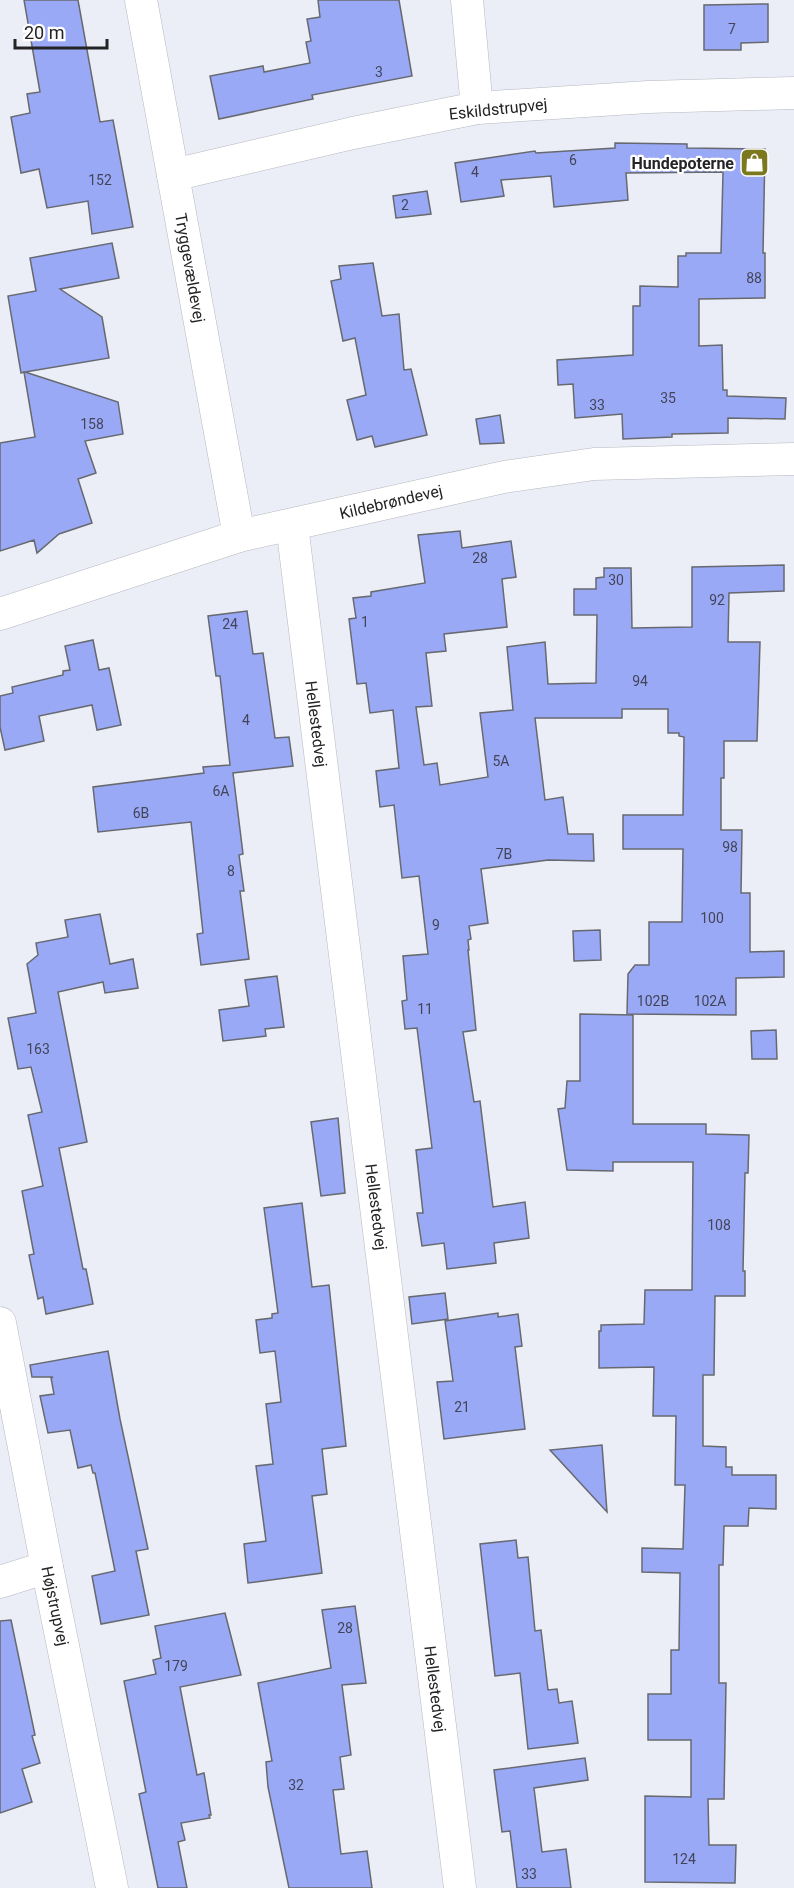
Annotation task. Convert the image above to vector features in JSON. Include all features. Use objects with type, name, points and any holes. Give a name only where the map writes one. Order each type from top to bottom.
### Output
[{"type":"street","name":"Tryggevældevej","points":[[141,0],[239,536]]},
{"type":"street","points":[[467,0],[477,108]]},
{"type":"street","name":"Eskildstrupvej","points":[[173,176],[353,133],[477,108],[648,97],[794,93]]},
{"type":"street","name":"Kildebrøndevej","points":[[0,614],[239,536],[504,477],[572,466],[794,459]]},
{"type":"street","name":"Hellestedvej","points":[[292,525],[460,1888]]},
{"type":"street","name":"Højstrupvej","points":[[0,1323],[112,1888]]},
{"type":"street","points":[[0,1582],[47,1567]]},
{"type":"building","points":[[24,0],[78,0],[100,122],[113,120],[133,227],[92,234],[88,201],[47,208],[39,169],[21,173],[11,117],[30,113],[27,94],[40,92]]},
{"type":"building","points":[[318,0],[399,0],[412,76],[312,95],[313,99],[219,119],[210,76],[263,66],[264,72],[310,63],[306,42],[311,41],[307,19],[320,17]]},
{"type":"building","points":[[768,4],[768,42],[741,43],[741,50],[704,50],[704,5]]},
{"type":"building","points":[[615,143],[687,144],[687,148],[765,149],[763,253],[765,253],[765,298],[699,299],[699,346],[722,345],[723,390],[727,390],[727,396],[786,398],[785,419],[728,418],[728,433],[672,434],[672,437],[623,439],[622,414],[575,418],[573,384],[558,385],[557,360],[633,355],[633,306],[640,306],[640,286],[678,287],[678,256],[686,256],[686,253],[721,253],[723,172],[626,173],[628,200],[554,207],[551,176],[501,180],[504,196],[461,202],[455,163],[535,151],[536,153],[615,148]]},
{"type":"building","points":[[427,191],[431,214],[396,218],[393,196]]},
{"type":"building","points":[[112,243],[119,278],[60,289],[102,317],[109,358],[25,372],[118,402],[123,434],[85,441],[96,473],[78,479],[92,523],[59,534],[37,553],[34,540],[0,551],[0,443],[35,437],[8,296],[36,291],[30,258]]},
{"type":"building","points":[[373,263],[382,316],[399,314],[404,370],[411,369],[427,435],[375,447],[372,436],[357,440],[347,400],[366,395],[355,338],[343,341],[331,281],[341,279],[339,266]]},
{"type":"building","points":[[500,415],[504,443],[480,444],[476,419]]},
{"type":"building","points":[[460,531],[462,548],[511,541],[516,577],[502,579],[507,627],[444,634],[446,651],[426,653],[432,706],[416,707],[424,765],[437,763],[440,785],[488,777],[480,713],[513,710],[507,647],[545,642],[548,684],[596,683],[597,615],[574,615],[574,589],[596,589],[596,578],[604,577],[604,568],[631,568],[632,628],[692,627],[692,567],[784,565],[784,591],[729,593],[728,642],[760,642],[757,741],[724,741],[721,830],[742,830],[741,893],[750,893],[750,952],[784,951],[784,977],[736,978],[736,1015],[627,1014],[628,974],[635,965],[649,965],[649,922],[682,922],[683,849],[623,849],[623,815],[683,815],[684,737],[679,736],[679,733],[668,733],[668,709],[622,709],[622,718],[535,718],[545,800],[563,797],[568,834],[593,834],[594,861],[548,860],[481,869],[488,923],[469,926],[471,939],[468,940],[468,950],[476,1030],[463,1032],[474,1102],[480,1101],[493,1207],[525,1202],[529,1238],[494,1243],[496,1263],[447,1269],[444,1243],[422,1246],[417,1213],[423,1213],[416,1150],[432,1148],[417,1028],[405,1029],[402,1001],[407,1000],[403,956],[428,954],[419,876],[402,878],[394,805],[380,807],[376,771],[399,768],[393,710],[370,713],[366,683],[357,684],[349,619],[356,618],[353,598],[371,596],[371,592],[425,583],[418,535]]},
{"type":"building","points":[[247,611],[253,654],[263,653],[275,738],[289,737],[293,766],[233,773],[243,854],[239,855],[244,891],[240,891],[249,959],[201,965],[197,934],[203,933],[191,822],[98,832],[93,787],[204,773],[203,767],[230,765],[220,676],[216,676],[208,616]]},
{"type":"building","points":[[93,640],[99,670],[109,668],[121,725],[97,730],[92,705],[39,716],[44,741],[5,750],[0,727],[0,696],[13,693],[12,687],[63,675],[63,671],[70,670],[65,646]]},
{"type":"building","points":[[100,914],[110,964],[133,959],[138,988],[105,993],[103,982],[58,992],[87,1142],[59,1148],[83,1269],[86,1269],[93,1304],[46,1314],[43,1297],[38,1299],[29,1255],[34,1254],[22,1191],[43,1186],[28,1115],[42,1112],[31,1067],[18,1069],[8,1018],[36,1013],[27,964],[38,955],[36,943],[68,937],[65,920]]},
{"type":"building","points":[[600,930],[601,960],[574,961],[573,931]]},
{"type":"building","points":[[277,976],[284,1027],[265,1029],[266,1036],[223,1041],[219,1010],[249,1006],[245,980]]},
{"type":"building","points":[[580,1014],[633,1015],[633,1124],[706,1124],[706,1134],[749,1135],[748,1173],[745,1173],[743,1271],[745,1271],[745,1296],[715,1296],[714,1375],[703,1375],[703,1446],[726,1447],[726,1467],[732,1467],[732,1475],[776,1475],[776,1509],[749,1508],[748,1526],[724,1526],[723,1565],[719,1565],[719,1683],[726,1683],[724,1799],[708,1799],[709,1845],[736,1845],[735,1883],[645,1882],[645,1796],[691,1797],[691,1740],[648,1740],[648,1694],[671,1694],[671,1650],[679,1650],[680,1573],[642,1572],[642,1548],[683,1549],[685,1485],[675,1485],[676,1416],[653,1416],[654,1367],[599,1368],[599,1331],[601,1331],[601,1325],[644,1324],[645,1290],[692,1290],[693,1162],[613,1162],[613,1171],[567,1170],[558,1109],[565,1108],[567,1081],[580,1081]]},
{"type":"building","points":[[776,1030],[777,1059],[752,1059],[751,1031]]},
{"type":"building","points":[[338,1118],[345,1193],[321,1196],[311,1122]]},
{"type":"building","points":[[302,1203],[312,1287],[329,1285],[346,1446],[322,1449],[327,1494],[312,1496],[322,1573],[248,1583],[244,1544],[266,1541],[256,1466],[273,1464],[266,1404],[281,1402],[275,1351],[260,1353],[256,1320],[272,1318],[272,1314],[278,1313],[264,1208]]},
{"type":"building","points":[[445,1293],[448,1319],[412,1324],[409,1297]]},
{"type":"building","points":[[498,1313],[498,1317],[518,1314],[522,1346],[515,1347],[525,1429],[444,1439],[437,1382],[453,1381],[445,1321]]},
{"type":"building","points":[[108,1351],[148,1549],[136,1551],[149,1615],[101,1624],[92,1576],[115,1571],[95,1473],[91,1465],[78,1468],[70,1430],[48,1433],[40,1396],[54,1394],[51,1378],[53,1377],[32,1377],[30,1365]]},
{"type":"building","points":[[602,1445],[607,1512],[550,1450]]},
{"type":"building","points":[[516,1540],[518,1558],[528,1557],[535,1631],[541,1630],[548,1690],[557,1689],[559,1703],[572,1701],[578,1743],[528,1749],[520,1673],[495,1676],[480,1544]]},
{"type":"building","points":[[355,1606],[366,1683],[342,1685],[351,1755],[340,1757],[344,1789],[333,1790],[341,1854],[367,1851],[372,1888],[289,1888],[268,1787],[266,1762],[272,1761],[258,1683],[331,1668],[322,1610]]},
{"type":"building","points":[[225,1613],[241,1675],[180,1687],[197,1775],[204,1773],[211,1815],[209,1815],[210,1818],[181,1823],[185,1840],[178,1842],[187,1888],[158,1888],[139,1794],[146,1792],[124,1681],[156,1674],[153,1660],[161,1658],[155,1626]]},
{"type":"building","points":[[11,1620],[35,1735],[32,1736],[40,1763],[22,1769],[32,1802],[0,1813],[0,1621]]},
{"type":"building","points":[[585,1758],[588,1780],[534,1788],[542,1852],[566,1849],[571,1888],[517,1888],[510,1831],[502,1832],[494,1770]]},
{"type":"place","name":"Hundepoterne","points":[[755,163]]}]
